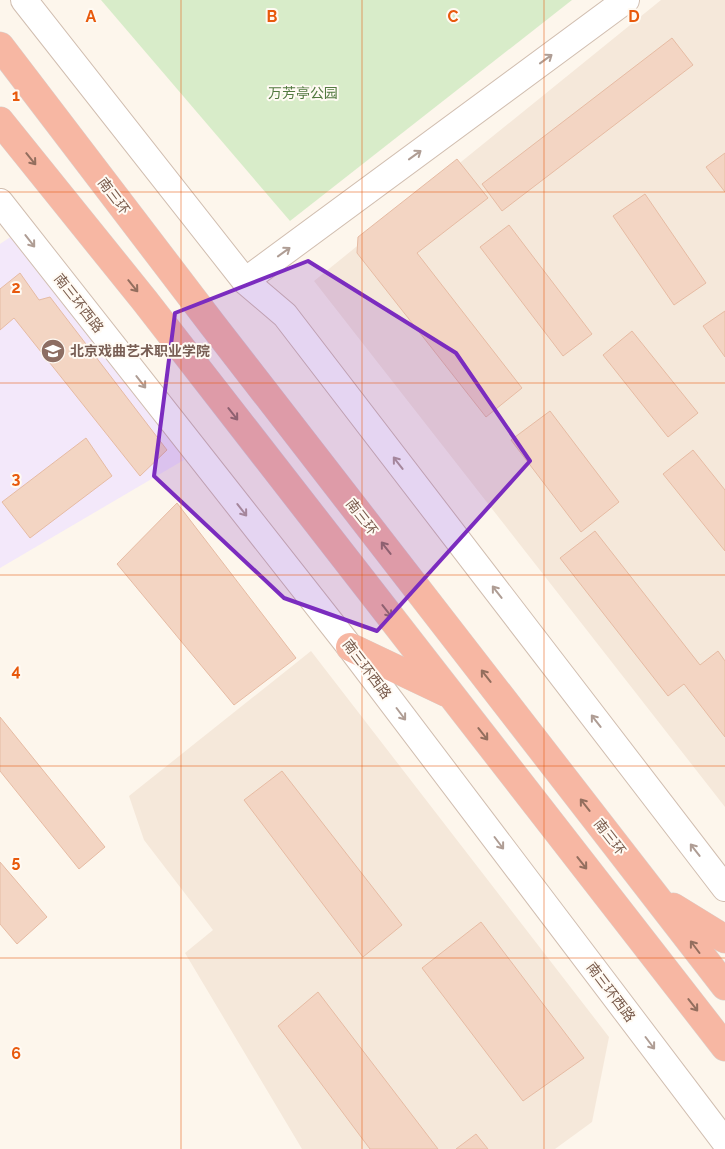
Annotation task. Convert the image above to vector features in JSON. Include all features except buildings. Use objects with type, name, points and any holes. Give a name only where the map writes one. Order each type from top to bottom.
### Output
[{"type":"highway","name":"南三环","points":[[0,46],[212,324],[725,986]]},
{"type":"highway","points":[[0,121],[145,301],[725,1047]]},
{"type":"highway","points":[[350,647],[453,696]]},
{"type":"highway","points":[[658,898],[725,939]]},
{"type":"street","points":[[24,0],[245,281],[285,315],[725,888]]},
{"type":"street","points":[[245,281],[626,0]]},
{"type":"street","name":"南三环西路","points":[[0,202],[350,647],[725,1142]]},
{"type":"highlighted area","points":[[308,261],[456,353],[530,461],[377,631],[284,598],[154,476],[175,313]]},
{"type":"shaded area","points":[[661,0],[725,0],[725,807],[314,281]]},
{"type":"shaded area","name":"北京戏曲艺术职业学院","points":[[15,234],[189,457],[0,568],[0,244]]},
{"type":"shaded area","points":[[311,651],[609,1037],[592,1122],[555,1149],[302,1149],[185,953],[213,930],[144,840],[129,796]]},
{"type":"green space","name":"万芳亭公园","points":[[101,0],[572,0],[290,221]]},
{"type":"place","name":"北京戏曲艺术职业学院","points":[[53,351]]}]
